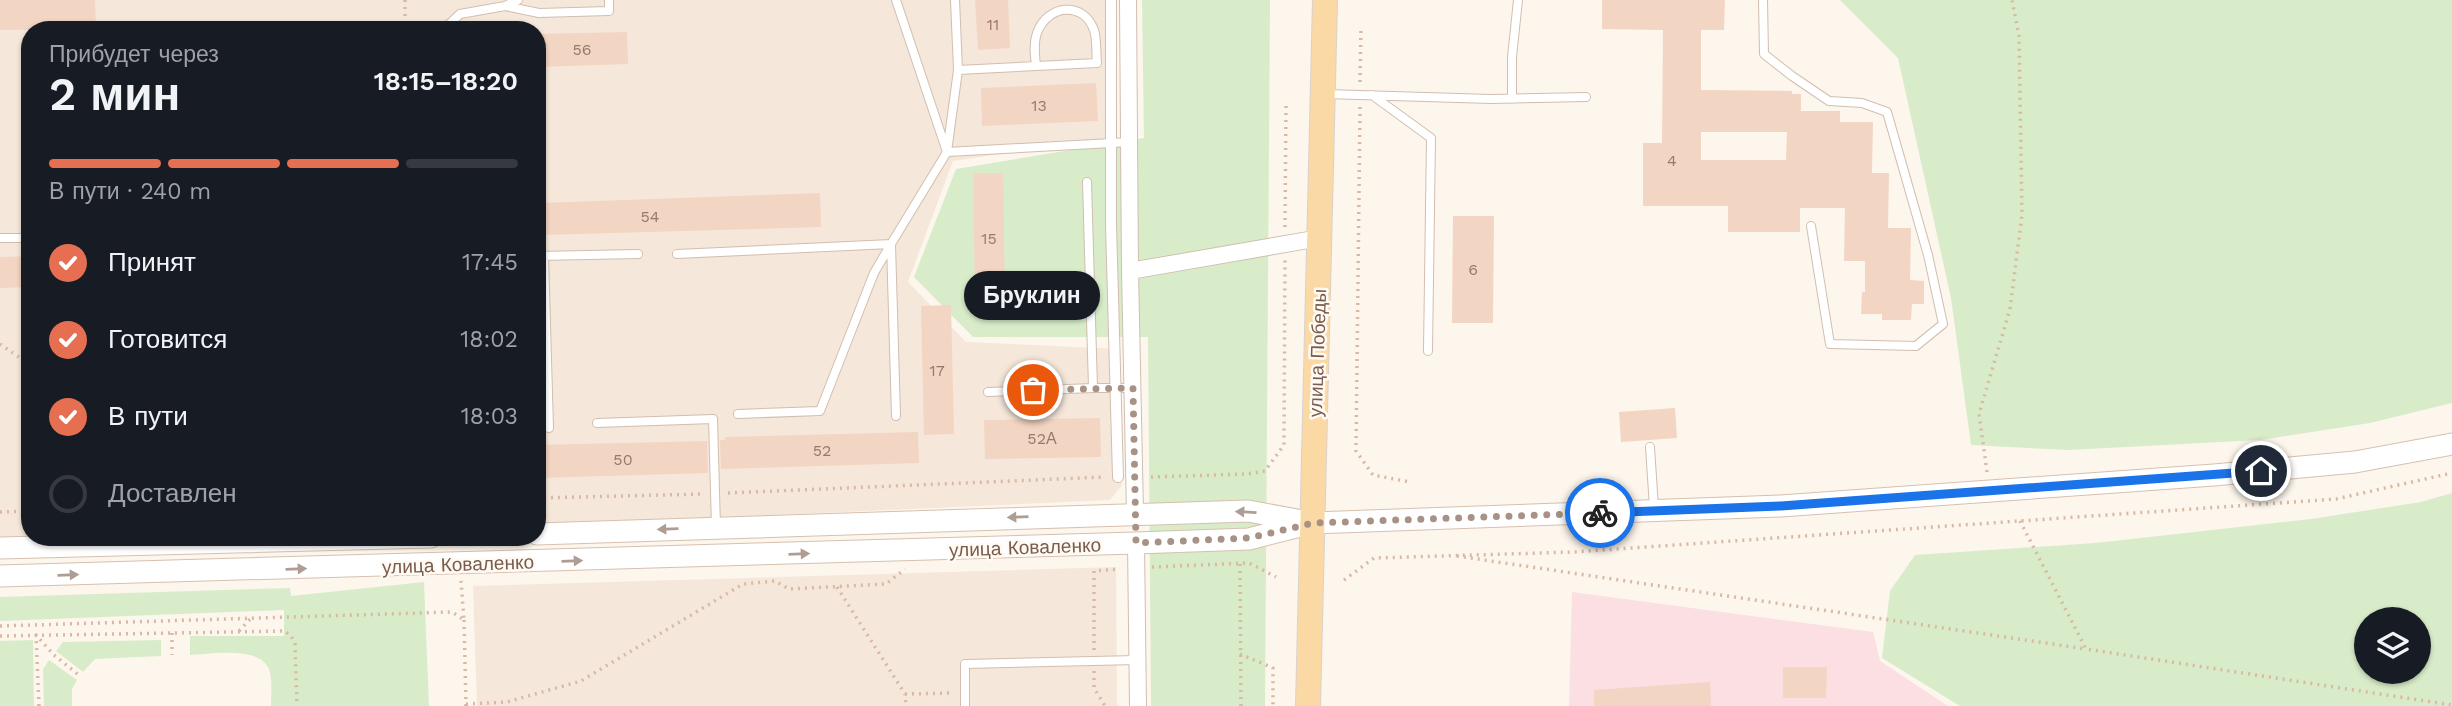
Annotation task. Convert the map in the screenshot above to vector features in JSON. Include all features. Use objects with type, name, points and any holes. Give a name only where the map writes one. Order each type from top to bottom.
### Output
[{"type":"main road","name":"улица Победы","points":[[1308,706],[1325,0]]},
{"type":"main road","points":[[1313,523],[1781,506],[2214,475],[2355,462],[2452,444]]},
{"type":"main road","name":"улица Коваленко","points":[[546,534],[1248,511],[1313,523]]},
{"type":"main road","points":[[1135,513],[1136,543]]},
{"type":"main road","name":"улица Коваленко","points":[[0,576],[1136,543],[1249,538],[1313,523]]},
{"type":"main road","name":"улица Коваленко","points":[[0,548],[77,546]]},
{"type":"main road","points":[[424,546],[425,565]]},
{"type":"street","points":[[1111,0],[1110,143],[1118,477]]},
{"type":"street","points":[[1128,0],[1135,513]]},
{"type":"street","points":[[1130,271],[1321,238]]},
{"type":"street","points":[[1136,543],[1138,706]]},
{"type":"lane","points":[[453,21],[460,14],[505,6],[517,0]]},
{"type":"lane","points":[[505,6],[539,13],[609,11],[609,0]]},
{"type":"lane","points":[[896,0],[947,152]]},
{"type":"lane","points":[[738,414],[820,411],[874,273],[947,152],[958,70],[956,0]]},
{"type":"lane","points":[[1512,99],[1512,57],[1518,0]]},
{"type":"lane","points":[[1763,0],[1764,54],[1829,101],[1862,103],[1887,112],[1928,255],[1943,324],[1916,346],[1830,344],[1811,226]]},
{"type":"lane","points":[[958,70],[1097,63],[1095,32],[1088,18],[1074,9],[1060,9],[1048,15],[1037,31],[1034,46],[1035,66]]},
{"type":"lane","points":[[1323,94],[1512,99],[1587,97]]},
{"type":"lane","points":[[1372,94],[1430,138],[1428,351]]},
{"type":"lane","points":[[947,152],[1130,142]]},
{"type":"lane","points":[[1087,182],[1093,388]]},
{"type":"lane","points":[[0,238],[21,238]]},
{"type":"lane","points":[[677,254],[891,244]]},
{"type":"lane","points":[[891,244],[896,416]]},
{"type":"lane","points":[[546,256],[638,254]]},
{"type":"lane","points":[[546,364],[549,428]]},
{"type":"lane","points":[[988,392],[1133,388]]},
{"type":"lane","points":[[597,423],[713,419],[716,527]]},
{"type":"lane","points":[[1650,447],[1654,511]]},
{"type":"lane","points":[[965,706],[965,664],[1138,660]]},
{"type":"path","points":[[405,0],[405,21]]},
{"type":"path","points":[[1990,491],[1979,414],[2010,309],[2022,215],[2019,36],[2012,0]]},
{"type":"path","points":[[1361,27],[1356,451],[1373,475],[1410,482]]},
{"type":"path","points":[[1135,477],[1247,474],[1265,471],[1284,445],[1286,103]]},
{"type":"path","points":[[0,344],[21,359]]},
{"type":"path","points":[[1344,580],[1374,558],[1574,552],[2336,499],[2452,473]]},
{"type":"path","points":[[546,498],[715,494],[1118,477]]},
{"type":"path","points":[[0,512],[21,511]]},
{"type":"path","points":[[2020,521],[2086,649]]},
{"type":"path","points":[[1444,555],[2452,705]]},
{"type":"path","points":[[1094,571],[1095,563]]},
{"type":"path","points":[[460,564],[466,705],[507,702],[580,681],[743,584],[775,581],[789,589],[886,584],[905,569]]},
{"type":"path","points":[[1240,564],[1241,706]]},
{"type":"path","points":[[837,587],[905,694],[906,706]]},
{"type":"path","points":[[0,626],[452,612],[464,620]]},
{"type":"path","points":[[239,631],[252,617]]},
{"type":"path","points":[[0,636],[285,631],[295,643],[297,706]]},
{"type":"path","points":[[172,632],[172,655]]},
{"type":"path","points":[[36,635],[54,655],[80,676]]},
{"type":"path","points":[[36,635],[39,706]]},
{"type":"path","points":[[1240,654],[1273,668],[1273,706]]},
{"type":"path","points":[[1094,672],[1094,688],[1105,706]]},
{"type":"path","points":[[905,694],[965,692]]},
{"type":"shaded area","points":[[0,0],[1113,0],[1116,137],[953,161],[908,282],[966,342],[1120,349],[1122,485],[1110,500],[546,526],[546,21],[21,21],[21,537],[0,538]]},
{"type":"shaded area","points":[[1116,567],[1117,706],[477,706],[473,586]]},
{"type":"shaded area","points":[[1572,592],[1873,632],[1880,661],[1948,706],[1569,706]]},
{"type":"green space","points":[[1142,0],[1270,0],[1265,706],[1151,706],[1148,337],[973,337],[914,277],[956,169],[1144,138]]},
{"type":"green space","points":[[1840,0],[2452,0],[2452,403],[2370,423],[2260,440],[2068,450],[1971,445],[1951,298],[1898,58]]},
{"type":"green space","points":[[2452,493],[2452,706],[1960,706],[1882,658],[1890,591],[1915,555],[2096,543],[2311,519],[2421,502]]},
{"type":"green space","points":[[424,582],[429,706],[271,706],[271,676],[262,660],[232,653],[190,655],[190,636],[284,636],[284,610],[0,621],[0,597],[290,588],[291,596]]},
{"type":"green space","points":[[33,640],[34,706],[0,706],[0,641]]},
{"type":"green space","points":[[161,640],[161,656],[95,659],[83,672],[56,651],[63,642]]},
{"type":"green space","points":[[49,660],[77,680],[72,689],[72,706],[44,706],[43,669]]},
{"type":"building","points":[[0,0],[95,0],[96,21],[21,21],[21,30],[0,30]]},
{"type":"building","points":[[975,0],[1008,0],[1010,48],[978,50]]},
{"type":"building","points":[[1602,0],[1725,0],[1724,30],[1701,30],[1701,90],[1792,91],[1792,94],[1801,94],[1801,111],[1840,111],[1840,122],[1873,122],[1872,173],[1889,173],[1888,228],[1911,228],[1910,280],[1924,281],[1924,304],[1912,304],[1911,320],[1882,320],[1882,314],[1861,314],[1862,292],[1865,292],[1865,261],[1844,261],[1845,208],[1800,208],[1800,232],[1728,232],[1728,206],[1643,206],[1643,143],[1662,143],[1663,30],[1602,29]],"holes":[[[1701,132],[1787,132],[1786,160],[1701,160]]]},
{"type":"building","points":[[627,32],[628,64],[546,67],[546,34]]},
{"type":"building","points":[[1096,83],[1098,121],[982,126],[981,88]]},
{"type":"building","points":[[973,173],[1003,173],[1005,303],[975,304]]},
{"type":"building","points":[[820,193],[821,227],[546,235],[546,203]]},
{"type":"building","points":[[1453,216],[1494,216],[1493,323],[1452,323]]},
{"type":"building","points":[[21,256],[21,287],[0,288],[0,257]]},
{"type":"building","points":[[951,305],[954,434],[924,435],[921,306]]},
{"type":"building","points":[[1675,408],[1677,438],[1621,442],[1619,412]]},
{"type":"building","points":[[1100,418],[1101,457],[985,459],[984,420]]},
{"type":"building","points":[[918,432],[919,463],[721,469],[720,440],[725,440],[725,437]]},
{"type":"building","points":[[707,441],[708,473],[546,478],[546,445]]},
{"type":"building","points":[[1783,667],[1827,667],[1826,698],[1783,698]]},
{"type":"building","points":[[1710,682],[1711,706],[1594,706],[1594,690]]},
{"type":"way so far","points":[[1033,390],[1133,388],[1136,543],[1249,538],[1313,523],[1600,513]]},
{"type":"place","name":"Бруклин","points":[[1033,390]]},
{"type":"route","points":[[1600,513],[1781,506],[2261,471]]}]
